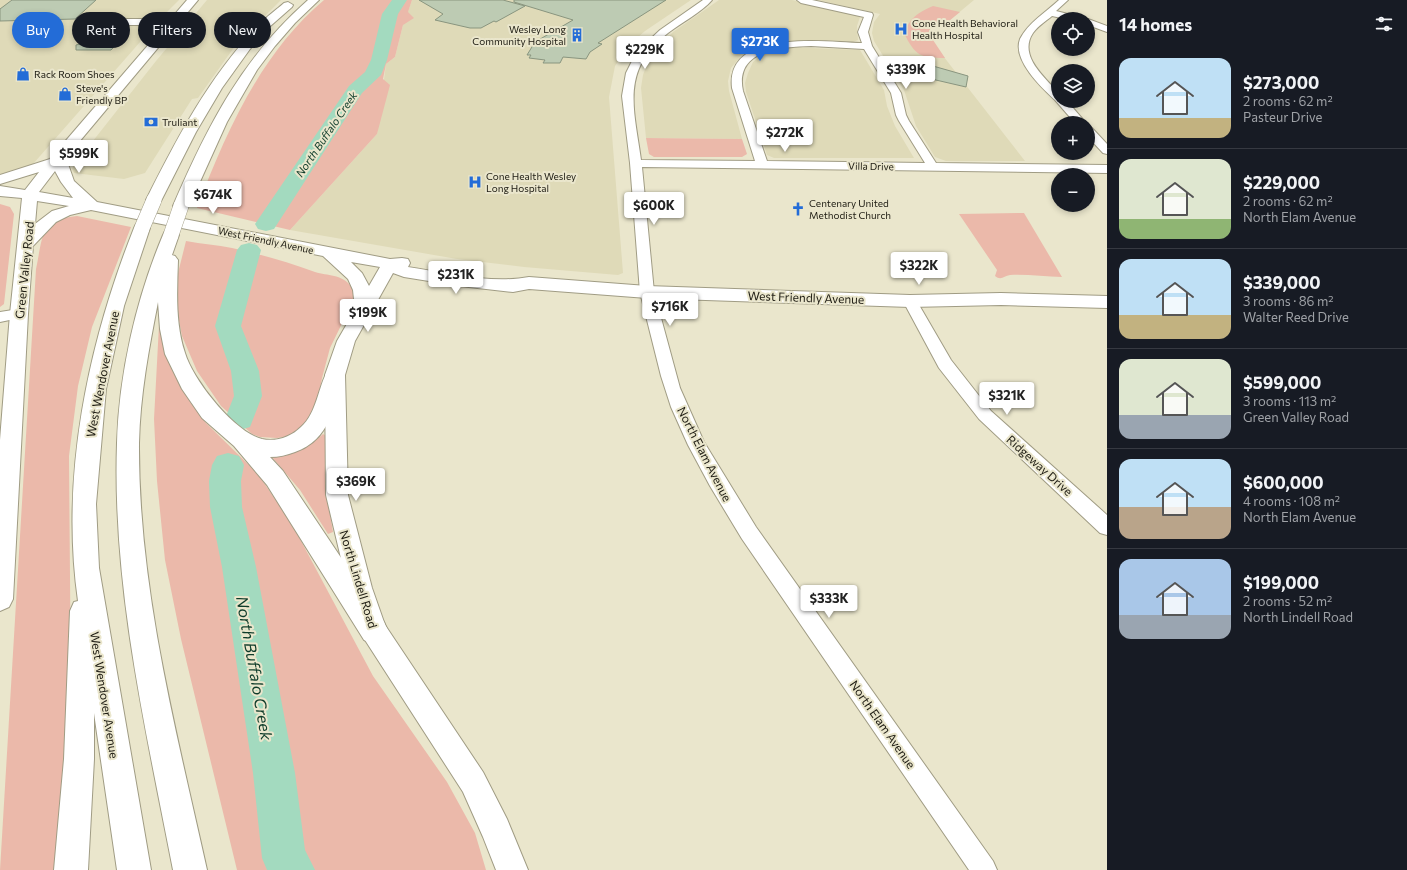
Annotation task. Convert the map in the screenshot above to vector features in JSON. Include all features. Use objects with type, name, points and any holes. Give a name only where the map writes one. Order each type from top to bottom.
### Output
[{"type":"highway","points":[[271,15],[286,0]]},
{"type":"highway","name":"West Wendover Avenue","points":[[271,20],[295,0]]},
{"type":"highway","points":[[190,870],[151,672],[137,586],[129,490],[128,443],[132,391],[148,303],[159,266],[181,206],[208,144],[244,79],[279,34],[314,0]]},
{"type":"highway","name":"West Wendover Avenue","points":[[134,870],[86,568],[84,504],[96,389],[115,306],[129,262],[154,200],[174,157],[214,90],[245,48]]},
{"type":"highway","points":[[170,238],[168,298],[170,329],[175,354],[189,384],[210,412],[242,440],[275,478],[374,631]]},
{"type":"highway","points":[[242,440],[268,448],[292,444],[304,438],[312,430],[319,417],[335,375]]},
{"type":"highway","points":[[72,870],[80,759],[81,656],[86,568]]},
{"type":"main road","points":[[183,12],[193,0]]},
{"type":"main road","points":[[30,194],[56,161],[152,48]]},
{"type":"main road","points":[[0,180],[22,174],[56,161]]},
{"type":"main road","points":[[56,161],[61,164],[68,183],[94,206]]},
{"type":"main road","name":"West Friendly Avenue","points":[[0,191],[30,194],[94,206],[390,264],[404,272],[460,281],[513,286],[530,283],[647,292],[910,300],[1107,302]]},
{"type":"main road","name":"Green Valley Road","points":[[0,599],[10,316],[26,245],[30,194]]},
{"type":"main road","points":[[26,245],[43,224],[53,216],[69,210],[94,206]]},
{"type":"main road","points":[[328,253],[345,265],[358,280],[362,287],[364,296],[363,309]]},
{"type":"main road","name":"North Lindell Road","points":[[390,264],[346,341],[335,375],[336,496],[360,588],[374,631],[473,782],[496,830],[512,870]]},
{"type":"street","name":"North Elam Avenue","points":[[708,0],[663,32],[647,47],[638,59],[631,73],[627,96],[636,163],[647,292],[653,307],[666,371],[673,391],[700,449],[716,479],[749,533],[984,870]]},
{"type":"street","points":[[801,0],[869,15],[863,32],[867,46],[896,93],[901,115],[933,167]]},
{"type":"street","points":[[1052,12],[1064,0]]},
{"type":"street","points":[[1051,13],[1030,32],[1024,40],[1023,50],[1026,62],[1051,90]]},
{"type":"street","points":[[1095,25],[1107,29]]},
{"type":"street","points":[[762,165],[738,90],[737,75],[741,66],[747,59],[758,50],[778,45],[867,46]]},
{"type":"street","points":[[1067,108],[1075,116]]},
{"type":"street","points":[[1095,138],[1107,151]]},
{"type":"street","name":"Villa Drive","points":[[636,163],[1107,169]]},
{"type":"street","name":"Ridgeway Drive","points":[[910,300],[945,364],[985,415],[1107,527]]},
{"type":"shaded area","points":[[0,0],[179,0],[167,12],[138,12],[138,44],[33,164],[27,168],[0,176]]},
{"type":"shaded area","points":[[207,0],[281,0],[269,12],[214,12],[214,48],[234,48],[198,98],[192,99],[145,173],[124,179],[74,173],[72,169],[74,165],[167,48],[206,48],[206,12],[197,12]]},
{"type":"shaded area","points":[[324,0],[412,0],[408,12],[414,18],[403,25],[395,57],[386,64],[383,79],[390,85],[377,134],[290,230],[197,208],[220,151],[248,95],[282,44],[302,21]]},
{"type":"shaded area","name":"Cone Health Wesley Long Hospital","points":[[412,0],[691,0],[645,31],[630,44],[615,66],[609,97],[623,273],[618,275],[524,267],[457,259],[290,230],[377,134],[386,64],[395,57],[403,25]]},
{"type":"shaded area","points":[[719,0],[792,0],[855,14],[860,17],[857,26],[858,40],[853,42],[770,42],[748,50],[731,68],[728,81],[729,91],[742,139],[646,138],[641,88],[643,75],[648,61],[673,32]]},
{"type":"shaded area","points":[[818,0],[974,0],[944,25],[932,23],[929,34],[933,43],[1025,161],[946,161],[935,157],[916,126],[904,90],[874,41],[872,33],[874,22],[880,14]]},
{"type":"shaded area","points":[[933,6],[960,12],[944,25],[931,23],[929,34],[945,58],[924,56],[915,51],[904,33],[909,23],[915,16]]},
{"type":"shaded area","points":[[788,47],[860,50],[884,90],[887,106],[895,126],[914,158],[774,158],[767,155],[746,92],[745,83],[753,62],[762,54],[768,51]]},
{"type":"shaded area","points":[[646,138],[742,139],[747,154],[742,157],[654,157],[649,154]]},
{"type":"shaded area","points":[[0,204],[10,207],[14,214],[4,304],[0,307]]},
{"type":"shaded area","points":[[1024,213],[1062,277],[1010,275],[1001,278],[995,276],[997,270],[959,214]]},
{"type":"shaded area","points":[[77,216],[131,227],[92,327],[78,386],[69,456],[71,697],[57,870],[0,870],[36,269],[42,239],[49,226],[56,221]]},
{"type":"shaded area","points":[[186,241],[232,248],[274,258],[315,272],[339,277],[347,282],[352,288],[354,293],[353,301],[330,348],[322,378],[316,412],[299,431],[289,436],[277,438],[260,437],[252,434],[221,406],[197,371],[182,336],[176,305],[178,273]]},
{"type":"shaded area","points":[[162,324],[178,380],[191,403],[206,423],[258,474],[292,524],[373,676],[447,782],[475,833],[486,870],[237,870],[181,639],[165,560],[157,481],[154,419],[159,325]]},
{"type":"shaded area","points":[[323,434],[326,436],[325,483],[333,532],[328,534],[300,490],[271,456],[305,446]]},
{"type":"building","points":[[12,0],[96,0],[83,12],[72,12],[72,19],[64,19],[64,12],[12,12],[12,21],[0,21],[0,9]]},
{"type":"building","points":[[419,0],[503,0],[525,6],[496,22],[494,21],[481,28],[470,28],[435,20],[443,14]]},
{"type":"building","name":"Wesley Long Community Hospital","points":[[514,0],[666,0],[598,43],[602,44],[590,52],[586,59],[563,57],[560,63],[543,63],[545,60],[529,58],[531,55],[527,55],[535,42],[573,20],[514,2]]},
{"type":"building","points":[[76,48],[113,48],[111,50],[76,50]]},
{"type":"building","points":[[933,66],[968,76],[966,87],[910,74]]},
{"type":"waterway","name":"North Buffalo Creek","points":[[266,224],[355,90],[372,75],[379,60],[390,14],[400,0]]},
{"type":"waterway","name":"North Buffalo Creek","points":[[240,419],[248,396],[245,371],[228,326],[249,250]]},
{"type":"waterway","name":"North Buffalo Creek","points":[[228,465],[225,481],[226,507],[239,567],[274,773],[284,858],[292,870]]},
{"type":"place","name":"Cone Health Behavioral Health Hospital","points":[[901,29]]},
{"type":"place","name":"Wesley Long Community Hospital","points":[[577,35]]},
{"type":"place","name":"Rack Room Shoes","points":[[23,74]]},
{"type":"place","name":"Steve's Friendly BP","points":[[65,94]]},
{"type":"place","name":"Truliant","points":[[151,122]]},
{"type":"place","name":"Cone Health Wesley Long Hospital","points":[[475,182]]},
{"type":"place","name":"Centenary United Methodist Church","points":[[798,209]]}]
